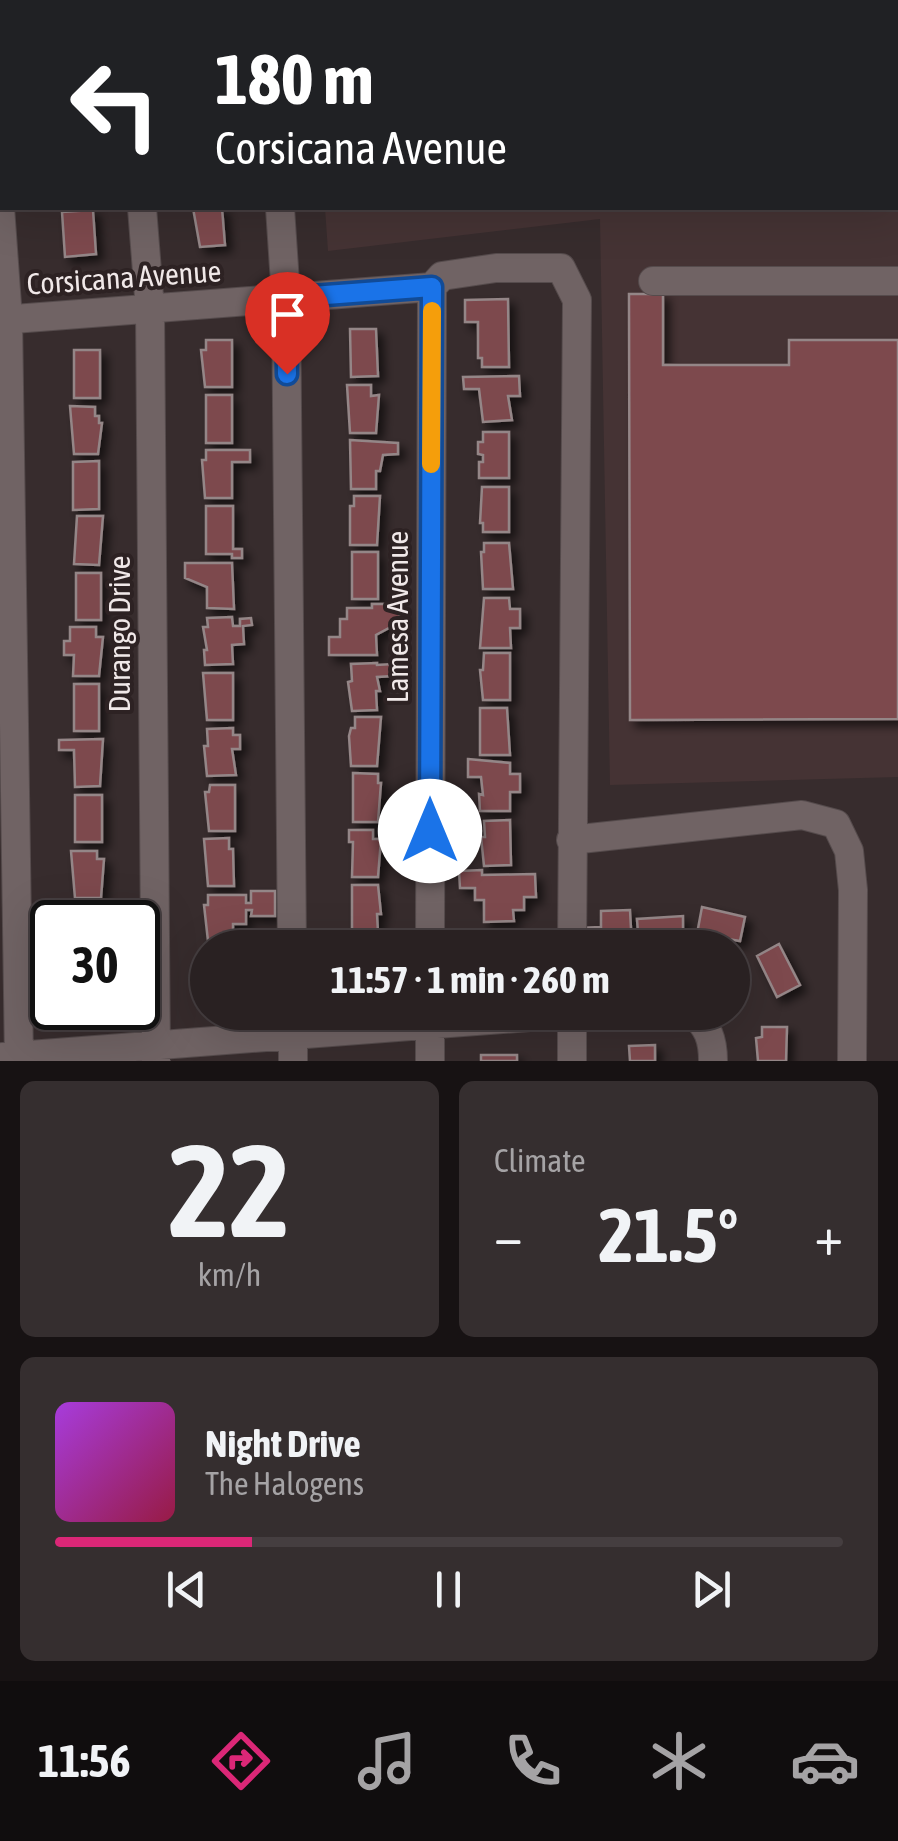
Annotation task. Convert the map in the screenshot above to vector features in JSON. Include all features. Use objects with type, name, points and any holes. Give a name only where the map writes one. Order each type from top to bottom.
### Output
[{"type":"street","points":[[0,210],[13,1058],[156,1054],[346,1030]]},
{"type":"street","name":"Durango Drive","points":[[142,210],[150,309],[156,1054]]},
{"type":"street","points":[[280,210],[286,298],[292,930]]},
{"type":"street","name":"Corsicana Avenue","points":[[4,319],[432,287],[442,276],[496,268],[561,268],[577,300],[571,840]]},
{"type":"street","points":[[653,281],[898,281]]},
{"type":"street","name":"Lamesa Avenue","points":[[430,930],[432,287]]},
{"type":"street","points":[[572,930],[571,840],[802,816],[836,824],[850,851],[853,890],[852,1061]]},
{"type":"street","points":[[430,1030],[430,1061]]},
{"type":"street","points":[[572,1061],[577,1030]]},
{"type":"street","points":[[708,1030],[713,1043],[713,1061]]},
{"type":"shaded area","points":[[325,210],[898,210],[898,777],[610,785],[600,219],[328,251]]},
{"type":"building","points":[[93,210],[96,254],[65,257],[62,212]]},
{"type":"building","points":[[193,210],[222,210],[225,245],[200,247]]},
{"type":"building","points":[[629,294],[663,294],[663,365],[789,365],[789,340],[898,340],[898,719],[630,720]]},
{"type":"building","points":[[508,299],[509,367],[482,367],[482,358],[478,358],[478,322],[465,322],[465,300]]},
{"type":"building","points":[[350,329],[376,329],[378,376],[351,377]]},
{"type":"building","points":[[206,340],[232,340],[232,387],[205,387],[201,350],[206,350]]},
{"type":"building","points":[[74,350],[100,350],[100,398],[74,398]]},
{"type":"building","points":[[519,376],[520,396],[508,396],[512,420],[483,422],[479,389],[464,389],[463,377]]},
{"type":"building","points":[[347,385],[371,385],[371,396],[379,395],[376,433],[350,433]]},
{"type":"building","points":[[206,395],[232,395],[232,443],[206,443]]},
{"type":"building","points":[[70,406],[95,407],[95,416],[102,423],[98,454],[74,454]]},
{"type":"building","points":[[483,432],[509,432],[509,478],[479,478],[483,455],[478,454],[478,442],[483,442]]},
{"type":"building","points":[[350,440],[398,443],[398,454],[383,455],[380,471],[376,471],[376,489],[351,489]]},
{"type":"building","points":[[206,450],[250,450],[250,462],[232,462],[232,498],[205,498],[202,460],[206,460]]},
{"type":"building","points":[[99,461],[99,509],[73,510],[73,462]]},
{"type":"building","points":[[482,487],[509,487],[509,532],[483,532]]},
{"type":"building","points":[[354,496],[380,496],[377,545],[350,545],[350,506],[354,506]]},
{"type":"building","points":[[206,506],[233,506],[233,549],[242,549],[242,558],[206,554]]},
{"type":"building","points":[[77,516],[103,516],[99,565],[74,564]]},
{"type":"building","points":[[484,543],[509,543],[513,589],[483,589]]},
{"type":"building","points":[[352,552],[378,552],[378,599],[352,599]]},
{"type":"building","points":[[185,563],[232,563],[234,609],[207,608],[207,587],[185,578]]},
{"type":"building","points":[[76,573],[101,573],[101,620],[76,620]]},
{"type":"building","points":[[484,598],[509,598],[510,609],[520,609],[520,628],[510,628],[511,648],[480,648]]},
{"type":"building","points":[[372,604],[399,604],[400,622],[376,635],[377,655],[329,655],[329,637],[340,637],[340,619],[347,619],[347,608],[372,608]]},
{"type":"building","points":[[232,617],[233,626],[240,626],[240,619],[251,618],[252,625],[243,626],[244,644],[232,645],[233,664],[205,665],[203,627],[208,627],[207,618]]},
{"type":"building","points":[[70,627],[96,627],[96,637],[103,637],[99,676],[73,676],[74,655],[64,655]]},
{"type":"building","points":[[484,653],[510,653],[510,700],[483,700],[480,670]]},
{"type":"building","points":[[351,664],[393,664],[394,676],[377,677],[377,710],[352,711],[348,682],[352,681]]},
{"type":"building","points":[[203,673],[233,673],[233,720],[207,720]]},
{"type":"building","points":[[74,684],[99,684],[99,731],[74,731]]},
{"type":"building","points":[[480,708],[507,708],[510,755],[480,755]]},
{"type":"building","points":[[355,717],[381,717],[377,766],[351,766],[349,736],[351,728],[355,728]]},
{"type":"building","points":[[233,728],[233,735],[240,735],[240,749],[232,749],[236,775],[207,776],[207,729]]},
{"type":"building","points":[[103,739],[100,786],[75,787],[74,750],[59,750],[59,740]]},
{"type":"building","points":[[468,759],[510,763],[510,774],[520,774],[520,792],[510,792],[510,811],[480,811],[481,777],[468,777]]},
{"type":"building","points":[[353,773],[378,774],[378,822],[353,822]]},
{"type":"building","points":[[210,785],[235,785],[235,831],[209,831],[205,792],[209,792]]},
{"type":"building","points":[[75,795],[102,795],[102,842],[75,842]]},
{"type":"building","points":[[510,820],[511,865],[484,866],[484,821]]},
{"type":"building","points":[[349,830],[373,830],[373,839],[381,839],[378,877],[352,877],[353,842],[349,842]]},
{"type":"building","points":[[229,838],[234,886],[208,886],[204,839]]},
{"type":"building","points":[[71,851],[97,851],[97,859],[104,859],[101,898],[75,898]]},
{"type":"building","points":[[482,870],[482,875],[535,874],[536,897],[524,897],[524,910],[513,910],[514,921],[484,922],[484,900],[475,900],[475,888],[460,888],[459,871]]},
{"type":"building","points":[[352,885],[378,885],[381,914],[377,914],[378,930],[352,930]]},
{"type":"building","points":[[251,891],[275,891],[275,916],[251,916],[252,910],[246,910],[246,924],[233,924],[233,930],[207,930],[204,905],[208,905],[208,895],[246,895],[246,903],[251,903]]},
{"type":"building","points":[[702,907],[745,917],[742,930],[698,930]]},
{"type":"building","points":[[630,910],[631,930],[579,930],[601,927],[601,911]]},
{"type":"building","points":[[683,916],[683,930],[638,930],[637,919]]},
{"type":"building","points":[[779,944],[800,985],[777,997],[757,956]]},
{"type":"building","points":[[762,1027],[787,1027],[786,1061],[758,1061],[756,1038],[762,1037]]},
{"type":"building","points":[[655,1045],[655,1061],[630,1061],[629,1046]]},
{"type":"building","points":[[481,1055],[517,1055],[517,1061],[481,1061]]},
{"type":"slow traffic","points":[[431,464],[432,311]]},
{"type":"route","points":[[287,374],[286,298],[432,287],[430,831]]}]
